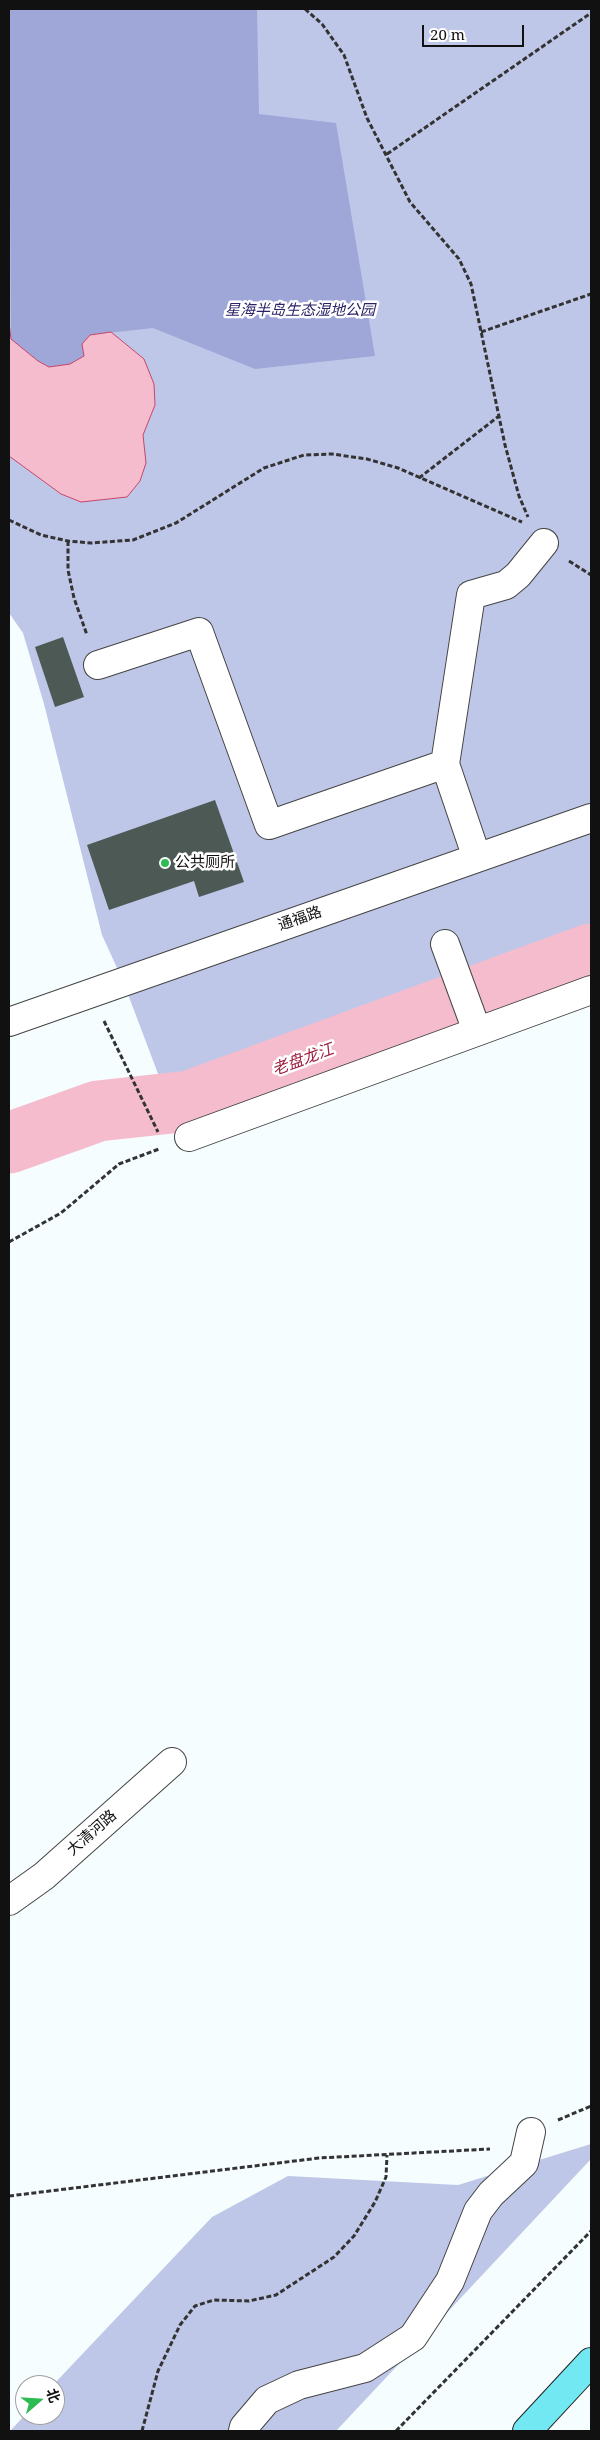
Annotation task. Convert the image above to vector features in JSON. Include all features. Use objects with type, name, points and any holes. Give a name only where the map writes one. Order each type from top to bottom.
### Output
[{"type":"main road","points":[[527,2431],[591,2362]]},
{"type":"street","points":[[477,858],[445,764],[471,595],[506,585],[518,574],[538,535]]},
{"type":"street","points":[[98,665],[198,632],[269,825],[445,764]]},
{"type":"street","name":"通福路","points":[[9,1022],[591,818]]},
{"type":"street","points":[[445,944],[477,1031]]},
{"type":"street","points":[[177,1142],[591,990]]},
{"type":"street","name":"大清河路","points":[[9,1901],[44,1876],[172,1762]]},
{"type":"street","points":[[243,2431],[244,2427],[268,2400],[299,2385],[365,2368],[413,2337],[450,2281],[478,2211],[491,2194],[524,2163],[531,2132]]},
{"type":"path","points":[[305,9],[322,24],[344,55],[367,118],[410,202],[459,259],[471,284],[499,416],[520,496],[538,535]]},
{"type":"path","points":[[387,154],[591,13]]},
{"type":"path","points":[[481,332],[591,294]]},
{"type":"path","points":[[418,479],[499,416]]},
{"type":"path","points":[[9,520],[41,535],[68,541],[91,543],[133,540],[176,523],[264,468],[304,456],[332,454],[367,459],[398,468],[538,535],[591,575]]},
{"type":"path","points":[[68,541],[68,570],[74,598],[98,665]]},
{"type":"path","points":[[9,1242],[61,1213],[119,1164],[177,1142],[90,994]]},
{"type":"path","points":[[9,2196],[319,2158],[487,2151],[591,2106]]},
{"type":"path","points":[[142,2431],[158,2371],[180,2325],[196,2306],[214,2300],[249,2301],[276,2295],[334,2257],[354,2236],[375,2202],[386,2177],[387,2155]]},
{"type":"path","points":[[396,2431],[591,2231]]},
{"type":"green space","name":"星海半岛生态湿地公园","points":[[9,9],[591,9],[591,954],[190,1101],[169,1103],[123,981],[102,935],[44,704],[23,633],[9,613]]},
{"type":"green space","points":[[9,9],[257,9],[259,114],[336,123],[375,356],[255,369],[153,328],[90,335],[85,356],[70,364],[49,367],[38,361],[11,339]]},
{"type":"green space","points":[[591,2144],[591,2159],[336,2431],[10,2431],[16,2425],[65,2425],[65,2375],[62,2375],[212,2217],[288,2176],[458,2185]]},
{"type":"shaded area","points":[[9,322],[11,339],[38,361],[49,367],[70,364],[84,356],[82,344],[90,335],[111,332],[144,359],[154,384],[155,405],[143,435],[146,463],[140,481],[127,497],[81,502],[61,494],[9,456]]},
{"type":"building","points":[[63,637],[84,697],[55,707],[35,647]]},
{"type":"building","name":"公共厕所","points":[[215,800],[244,882],[199,897],[194,881],[109,910],[87,845]]},
{"type":"waterway","name":"老盘龙江","points":[[9,1143],[98,1111],[190,1101],[591,954]]},
{"type":"place","name":"公共厕所","points":[[165,863]]}]
